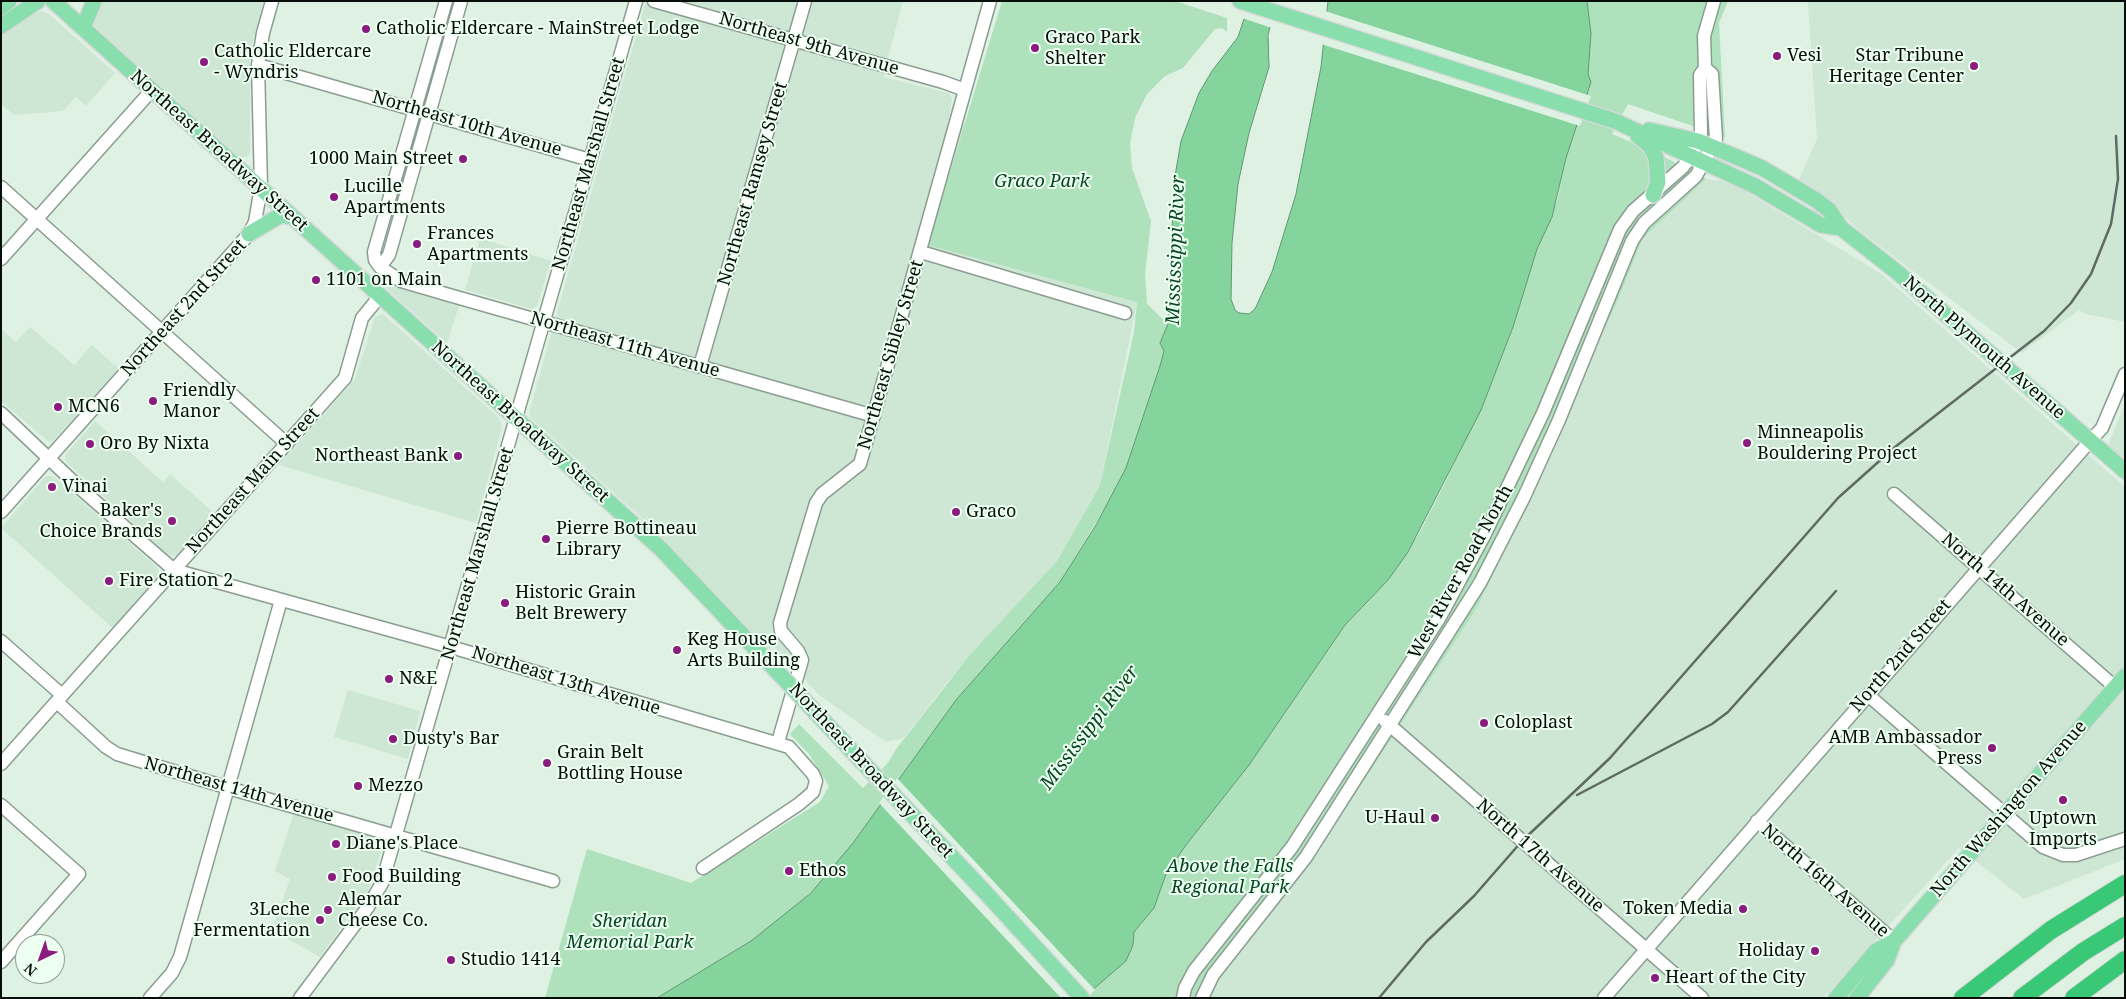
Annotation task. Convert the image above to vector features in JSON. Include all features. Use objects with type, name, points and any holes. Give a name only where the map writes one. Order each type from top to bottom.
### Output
[{"type":"highway","points":[[1963,998],[2045,934],[2125,884]]},
{"type":"highway","points":[[2022,998],[2083,952],[2125,926]]},
{"type":"highway","points":[[2074,998],[2125,960]]},
{"type":"main road","points":[[1,7],[10,1]]},
{"type":"main road","points":[[1,26],[38,1]]},
{"type":"main road","name":"Northeast Broadway Street","points":[[53,1],[661,549],[983,890],[1082,998]]},
{"type":"main road","points":[[83,28],[94,1]]},
{"type":"main road","name":"North Plymouth Avenue","points":[[1240,1],[1620,123],[1698,141],[1762,168],[1801,190],[1829,210],[1841,228],[1897,272],[2125,471]]},
{"type":"main road","points":[[1620,123],[1650,146],[1656,158],[1658,182],[1653,195]]},
{"type":"main road","name":"North Plymouth Avenue","points":[[1620,123],[1755,186],[1821,225],[1841,228]]},
{"type":"main road","points":[[249,234],[281,215],[293,217]]},
{"type":"main road","name":"North Washington Avenue","points":[[1836,998],[1876,951],[1894,941],[2120,681]]},
{"type":"main road","name":"North Washington Avenue","points":[[1858,998],[1887,960],[1894,941]]},
{"type":"street","name":"Northeast 2nd Street","points":[[1,512],[249,234],[255,222],[260,187],[258,65],[263,33],[272,1]]},
{"type":"street","points":[[446,1],[374,252],[375,260],[380,268],[389,255],[461,1]]},
{"type":"street","name":"Northeast Marshall Street","points":[[300,998],[376,895],[382,883],[636,1]]},
{"type":"street","name":"Northeast 9th Avenue","points":[[654,1],[943,82],[964,90]]},
{"type":"street","name":"Northeast Ramsey Street","points":[[700,366],[805,1]]},
{"type":"street","name":"Northeast Sibley Street","points":[[778,742],[802,660],[798,651],[781,631],[780,623],[816,503],[822,494],[860,464],[990,1]]},
{"type":"street","points":[[1697,160],[1698,141],[1702,133],[1700,74],[1705,68],[1704,36],[1714,1]]},
{"type":"street","name":"Northeast 10th Avenue","points":[[258,65],[590,160]]},
{"type":"street","points":[[1697,160],[1713,147],[1716,139],[1712,74],[1705,68]]},
{"type":"street","points":[[1,260],[152,90]]},
{"type":"street","name":"West River Road North","points":[[1183,998],[1185,988],[1194,971],[1292,847],[1440,617],[1465,573],[1543,413],[1620,229],[1633,211],[1683,167],[1697,160]]},
{"type":"street","name":"West River Road North","points":[[1202,998],[1213,975],[1306,857],[1480,583],[1524,497],[1559,420],[1632,241],[1644,223],[1696,176],[1697,160]]},
{"type":"street","points":[[1,187],[287,444]]},
{"type":"street","points":[[921,252],[1126,313]]},
{"type":"street","name":"Northeast 11th Avenue","points":[[380,268],[400,281],[874,416]]},
{"type":"street","points":[[1594,291],[1610,297]]},
{"type":"street","name":"Northeast Main Street","points":[[1,764],[345,378],[362,318],[380,296]]},
{"type":"street","name":"North 2nd Street","points":[[1604,998],[2102,428],[2125,374]]},
{"type":"street","name":"Northeast 13th Avenue","points":[[1,413],[174,570],[451,647],[599,692],[778,742]]},
{"type":"street","points":[[1543,413],[1559,420]]},
{"type":"street","name":"North 14th Avenue","points":[[1894,494],[1979,567],[2120,681]]},
{"type":"street","points":[[150,998],[172,973],[180,957],[281,600]]},
{"type":"street","name":"Northeast 14th Avenue","points":[[1,641],[117,754],[228,788],[553,881]]},
{"type":"street","points":[[1868,695],[2043,847],[2063,855],[2087,853],[2125,839]]},
{"type":"street","name":"North 17th Avenue","points":[[1378,714],[1702,998]]},
{"type":"street","points":[[703,868],[799,804],[813,792],[816,781],[813,774],[789,747],[778,742]]},
{"type":"street","points":[[1,805],[79,874],[1,962]]},
{"type":"street","name":"North 16th Avenue","points":[[1757,821],[1894,941]]},
{"type":"shaded area","points":[[99,1],[263,1],[250,54],[250,152],[247,157],[240,157],[94,26],[93,20]]},
{"type":"shaded area","points":[[646,1],[903,1],[883,77],[948,93],[952,98],[949,119],[965,124],[1131,300],[1137,302],[1100,485],[1057,561],[948,681],[904,738],[886,742],[819,695],[774,646],[769,649],[645,521],[531,418],[529,413]]},
{"type":"shaded area","points":[[1808,1],[2125,1],[2125,322],[2086,314],[2079,310],[2022,353],[1860,231],[1823,197],[1798,182],[1817,139]]},
{"type":"shaded area","points":[[42,11],[49,14],[115,73],[86,106],[76,97],[63,111],[14,115],[1,104],[1,34],[36,12]]},
{"type":"shaded area","points":[[1706,179],[1730,182],[1880,273],[2125,487],[2125,859],[2024,899],[1959,848],[1823,998],[1211,998],[1217,982],[1312,860],[1477,608],[1617,302],[1643,238]]},
{"type":"shaded area","points":[[480,238],[551,261],[537,306],[532,309],[465,290]]},
{"type":"shaded area","points":[[380,277],[392,286],[459,306],[447,343],[377,280]]},
{"type":"shaded area","points":[[383,314],[499,418],[502,427],[476,523],[279,465],[355,379],[375,317]]},
{"type":"shaded area","points":[[30,327],[74,365],[92,345],[119,369],[53,441],[49,442],[1,401],[1,329],[16,342]]},
{"type":"shaded area","points":[[2125,404],[2125,462],[2108,445]]},
{"type":"shaded area","points":[[95,421],[163,482],[170,474],[215,514],[179,554],[173,556],[166,553],[65,461],[65,455]]},
{"type":"shaded area","points":[[46,476],[53,476],[158,568],[159,575],[114,629],[1,528]]},
{"type":"shaded area","points":[[348,690],[420,711],[408,759],[334,737]]},
{"type":"shaded area","points":[[294,813],[374,838],[381,843],[382,849],[368,891],[320,957],[272,930],[290,879],[275,871]]},
{"type":"green space","points":[[1002,1],[1175,1],[1227,18],[1227,32],[1222,28],[1215,29],[1183,68],[1165,76],[1147,94],[1135,118],[1130,143],[1132,168],[1151,221],[1145,274],[1147,304],[1168,324],[1160,343],[1164,351],[1160,366],[1126,468],[1117,488],[1060,582],[956,700],[853,843],[825,878],[798,905],[751,941],[657,998],[545,998],[587,849],[691,883],[820,802],[829,786],[809,754],[790,734],[799,724],[863,788],[887,764],[897,748],[969,656],[1057,561],[1100,485],[1134,332],[1137,302],[928,245]]},
{"type":"green space","name":"Above the Falls Regional Park","points":[[1587,1],[1728,1],[1719,23],[1725,137],[1628,104],[1612,134],[1653,151],[1706,179],[1643,238],[1617,302],[1477,608],[1312,860],[1217,982],[1211,998],[1083,998],[1126,961],[1133,945],[1134,932],[1154,908],[1166,874],[1186,845],[1249,765],[1345,625],[1388,580],[1420,532],[1446,481],[1492,382],[1513,327],[1537,249],[1558,198],[1566,158],[1591,82],[1588,74],[1591,34]]},
{"type":"water","name":"Mississippi River","points":[[1250,1],[1277,1],[1268,35],[1269,67],[1249,133],[1238,184],[1232,243],[1231,299],[1235,310],[1239,313],[1249,314],[1255,309],[1272,272],[1296,194],[1321,67],[1328,1],[1587,1],[1591,34],[1588,74],[1591,82],[1566,158],[1552,217],[1537,249],[1513,327],[1481,410],[1408,552],[1388,580],[1345,625],[1249,765],[1186,845],[1166,874],[1154,908],[1134,932],[1133,945],[1126,961],[1083,998],[657,998],[751,941],[811,893],[853,843],[956,700],[1060,582],[1096,525],[1126,468],[1164,351],[1160,343],[1168,324],[1174,182],[1181,141],[1199,93],[1212,71],[1238,37]]},
{"type":"pier","points":[[1247,1],[1280,1],[1272,28],[1242,18]]},
{"type":"pier","points":[[1325,11],[1591,96],[1580,126],[1321,44]]},
{"type":"pier","points":[[897,778],[1095,990],[1087,998],[1061,998],[879,803]]},
{"type":"railway","points":[[1379,998],[1426,942],[1474,896],[1522,841],[1610,758],[1838,498],[1895,447],[2044,331],[2071,303],[2091,274],[2111,224],[2118,179],[2116,136]]},
{"type":"railway","points":[[1577,795],[1712,724],[1728,712],[1836,591]]},
{"type":"place","name":"Catholic Eldercare - MainStreet Lodge","points":[[366,29]]},
{"type":"place","name":"Graco Park Shelter","points":[[1035,48]]},
{"type":"place","name":"Vesi","points":[[1777,56]]},
{"type":"place","name":"Catholic Eldercare - Wyndris","points":[[204,62]]},
{"type":"place","name":"Star Tribune Heritage Center","points":[[1974,66]]},
{"type":"place","name":"1000 Main Street","points":[[463,159]]},
{"type":"place","name":"Lucille Apartments","points":[[334,197]]},
{"type":"place","name":"Frances Apartments","points":[[417,244]]},
{"type":"place","name":"1101 on Main","points":[[316,280]]},
{"type":"place","name":"Friendly Manor","points":[[153,401]]},
{"type":"place","name":"MCN6","points":[[58,407]]},
{"type":"place","name":"Minneapolis Bouldering Project","points":[[1747,443]]},
{"type":"place","name":"Oro By Nixta","points":[[90,444]]},
{"type":"place","name":"Northeast Bank","points":[[458,456]]},
{"type":"place","name":"Vinai","points":[[52,487]]},
{"type":"place","name":"Graco","points":[[956,512]]},
{"type":"place","name":"Baker's Choice Brands","points":[[172,521]]},
{"type":"place","name":"Pierre Bottineau Library","points":[[546,539]]},
{"type":"place","name":"Fire Station 2","points":[[109,581]]},
{"type":"place","name":"Historic Grain Belt Brewery","points":[[505,603]]},
{"type":"place","name":"Keg House Arts Building","points":[[677,650]]},
{"type":"place","name":"N&E","points":[[389,679]]},
{"type":"place","name":"Coloplast","points":[[1484,723]]},
{"type":"place","name":"Dusty's Bar","points":[[393,739]]},
{"type":"place","name":"AMB Ambassador Press","points":[[1992,748]]},
{"type":"place","name":"Grain Belt Bottling House","points":[[547,763]]},
{"type":"place","name":"Mezzo","points":[[358,786]]},
{"type":"place","name":"Uptown Imports","points":[[2063,800]]},
{"type":"place","name":"U-Haul","points":[[1435,818]]},
{"type":"place","name":"Diane's Place","points":[[336,844]]},
{"type":"place","name":"Ethos","points":[[789,871]]},
{"type":"place","name":"Food Building","points":[[332,877]]},
{"type":"place","name":"Token Media","points":[[1743,909]]},
{"type":"place","name":"Alemar Cheese Co.","points":[[328,910]]},
{"type":"place","name":"3Leche Fermentation","points":[[320,920]]},
{"type":"place","name":"Holiday","points":[[1815,951]]},
{"type":"place","name":"Studio 1414","points":[[451,960]]},
{"type":"place","name":"Heart of the City","points":[[1655,978]]},
{"type":"park label","name":"Graco Park","points":[[1042,182]]},
{"type":"park label","name":"Sheridan Memorial Park","points":[[630,932]]}]
